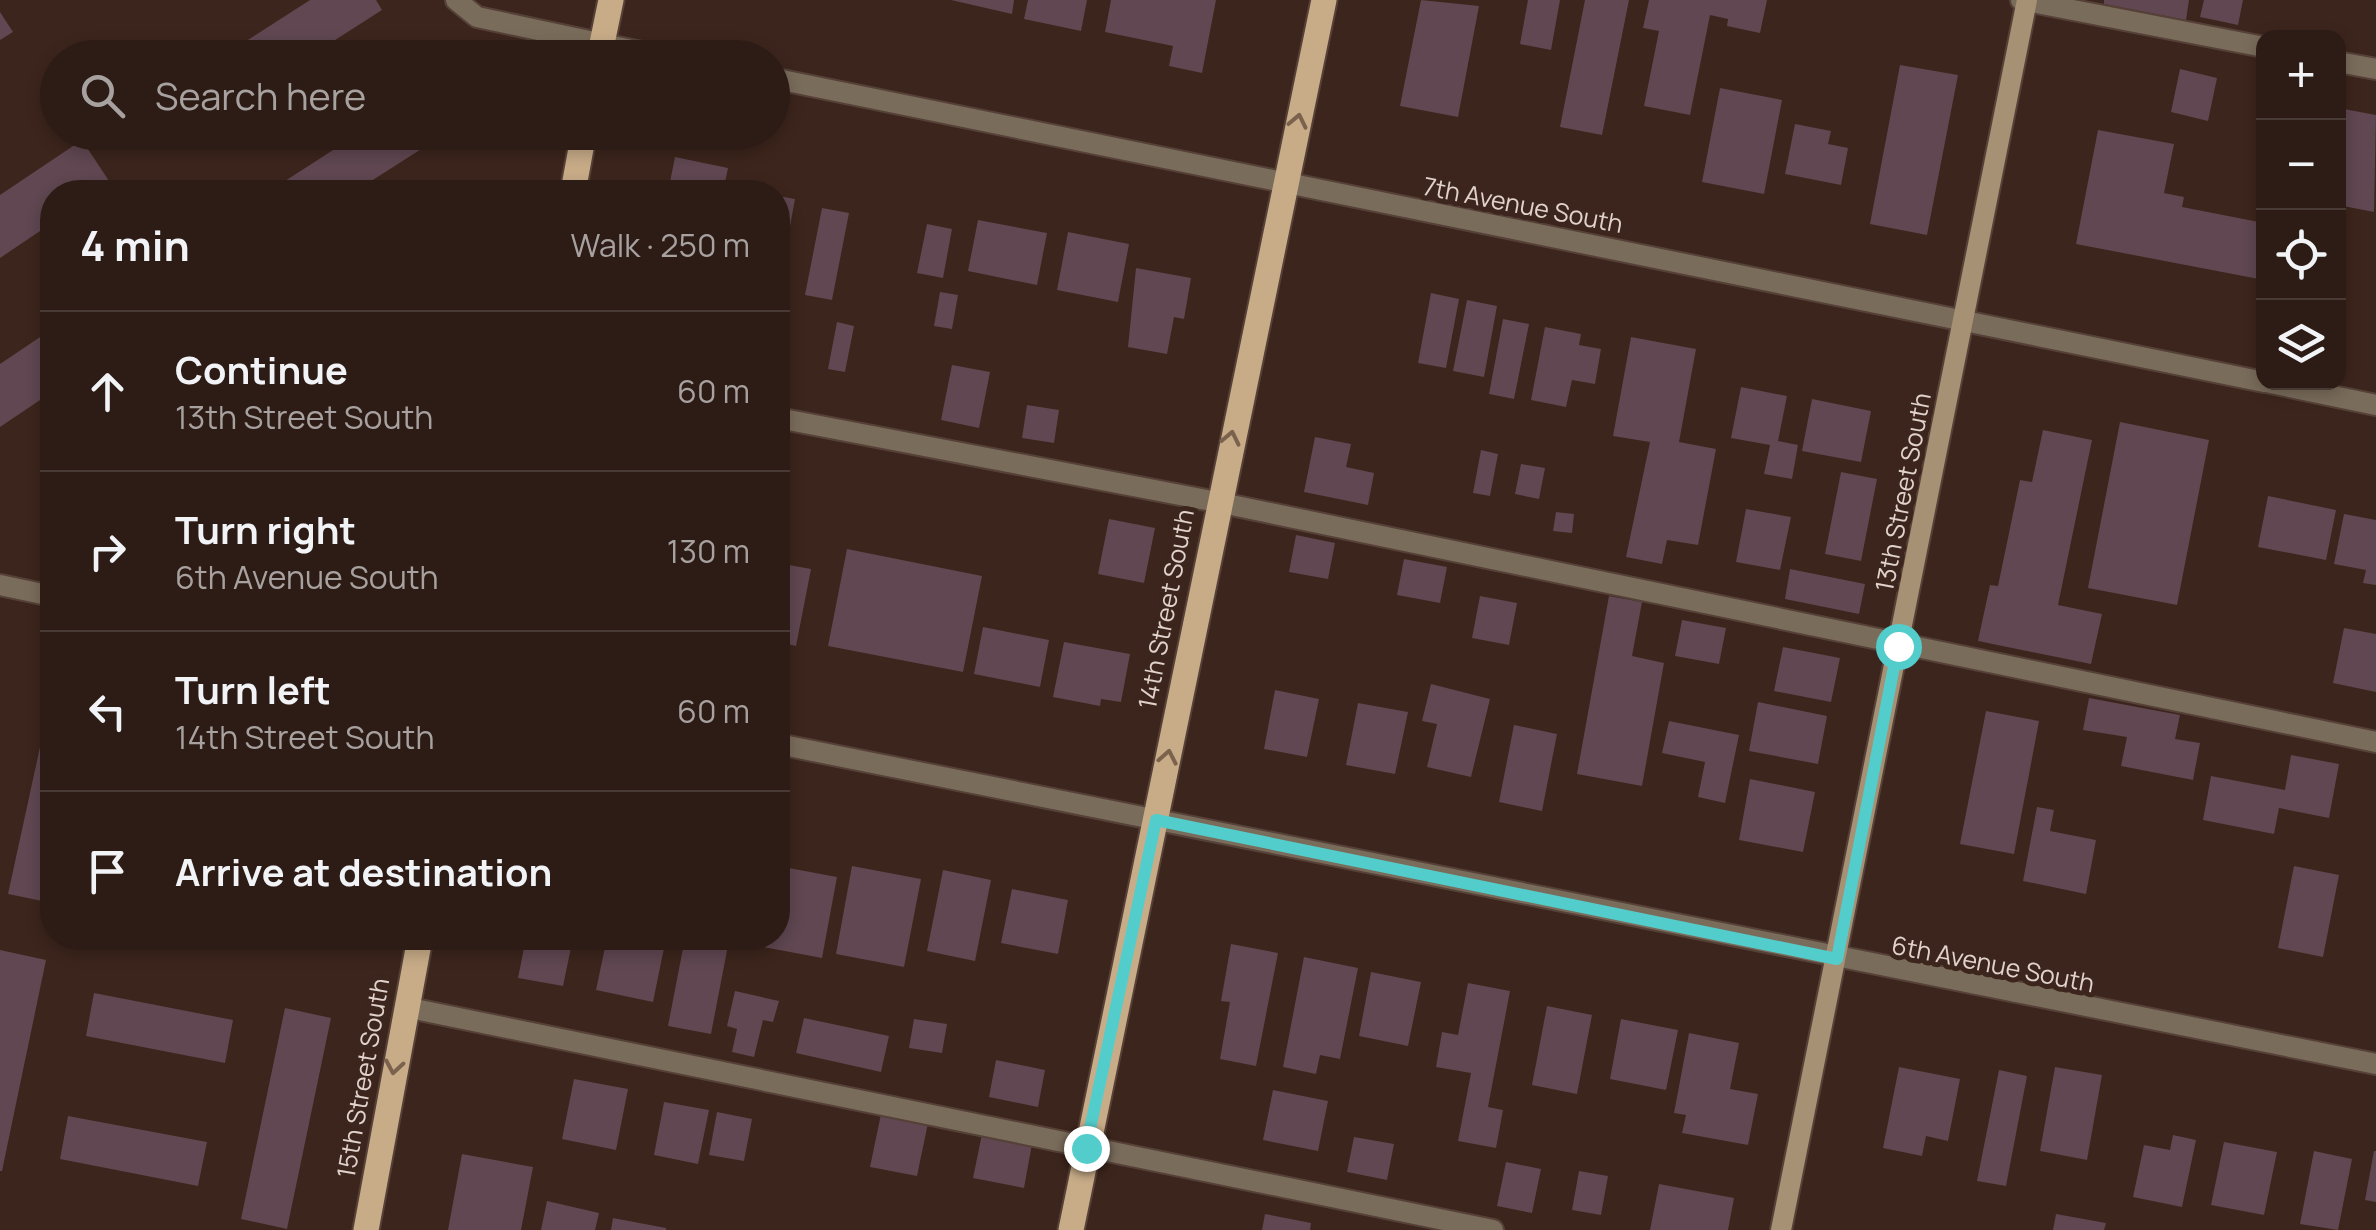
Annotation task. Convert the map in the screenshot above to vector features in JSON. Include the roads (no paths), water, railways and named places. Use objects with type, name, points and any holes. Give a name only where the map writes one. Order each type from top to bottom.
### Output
[{"type":"main road","points":[[602,40],[611,0]]},
{"type":"main road","name":"14th Street South","points":[[1071,1230],[1217,502],[1324,0]]},
{"type":"main road","points":[[574,180],[580,150]]},
{"type":"main road","name":"15th Street South","points":[[366,1230],[417,950]]},
{"type":"street","points":[[456,0],[477,16],[561,40]]},
{"type":"street","points":[[2025,0],[2256,45]]},
{"type":"street","name":"13th Street South","points":[[1781,1230],[2025,0]]},
{"type":"street","points":[[2346,63],[2376,69]]},
{"type":"street","name":"7th Avenue South","points":[[790,82],[2256,380]]},
{"type":"street","name":"7th Avenue South","points":[[2304,390],[2376,405]]},
{"type":"street","points":[[790,420],[1217,502],[2376,742]]},
{"type":"street","points":[[0,585],[40,593]]},
{"type":"street","name":"6th Avenue South","points":[[790,746],[2376,1064]]},
{"type":"street","points":[[405,1007],[1492,1230]]}]
